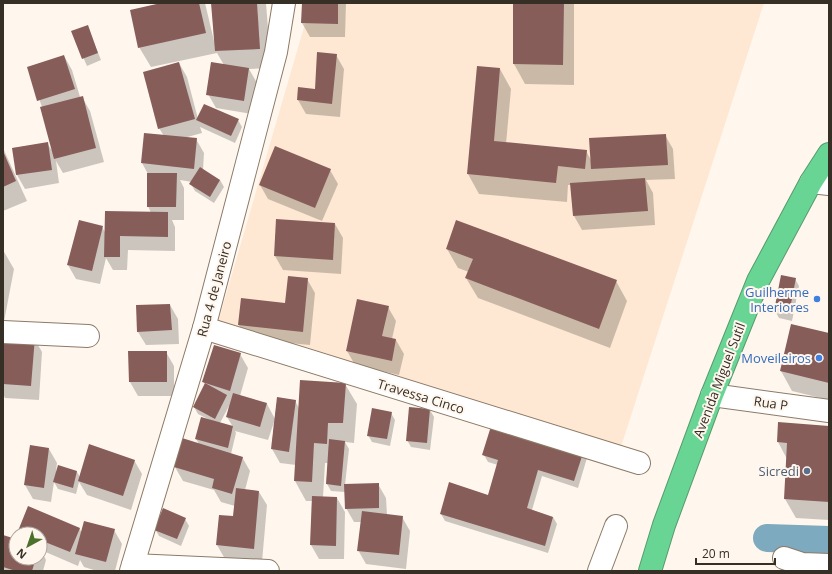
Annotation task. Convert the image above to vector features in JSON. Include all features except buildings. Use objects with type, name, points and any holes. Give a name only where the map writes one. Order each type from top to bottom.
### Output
[{"type":"highway","name":"Avenida Miguel Sutil","points":[[650,571],[664,525],[712,395],[758,281],[820,183],[829,154]]},
{"type":"street","name":"Rua 4 de Janeiro","points":[[132,568],[204,328],[276,52],[284,3]]},
{"type":"street","name":"Travessa Cinco","points":[[204,328],[639,463]]},
{"type":"street","points":[[3,332],[88,336]]},
{"type":"street","name":"Rua P","points":[[712,395],[829,411]]},
{"type":"street","points":[[599,571],[616,526]]},
{"type":"street","points":[[784,558],[802,564],[829,565]]},
{"type":"street","points":[[132,568],[268,571]]},
{"type":"shaded area","points":[[311,3],[764,3],[620,450],[218,322]]},
{"type":"waterway","points":[[767,538],[829,540]]},
{"type":"place","name":"Guilherme Interiores","points":[[817,299]]},
{"type":"place","name":"Moveileiros","points":[[819,358]]},
{"type":"place","name":"Sicredi","points":[[807,471]]}]
